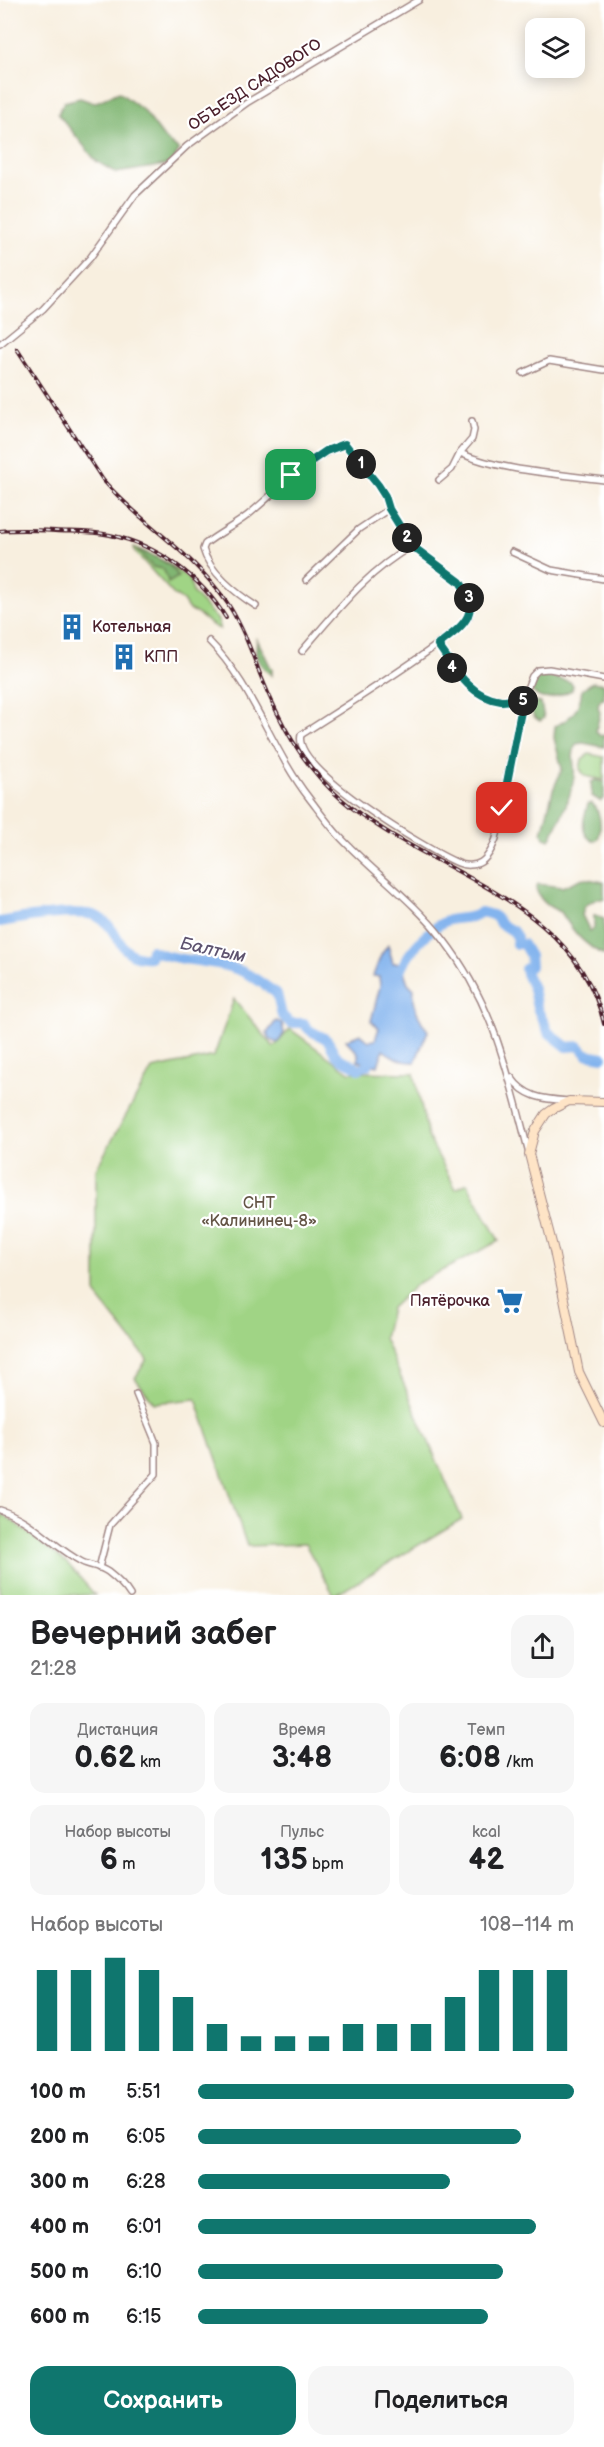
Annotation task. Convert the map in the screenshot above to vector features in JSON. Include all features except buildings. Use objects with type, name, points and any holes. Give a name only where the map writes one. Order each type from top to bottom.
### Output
[{"type":"main road","points":[[604,1102],[569,1101],[553,1109],[540,1122],[531,1140],[529,1154],[554,1251],[579,1372],[604,1423]]},
{"type":"street","name":"ОБЪЕЗД САДОВОГО","points":[[0,344],[43,309],[90,258],[135,195],[187,146],[248,102],[419,0]]},
{"type":"street","points":[[523,373],[549,361],[604,370]]},
{"type":"street","points":[[439,480],[452,469],[460,453],[472,439],[472,421]]},
{"type":"street","points":[[255,606],[229,586],[207,558],[203,549],[209,541],[236,525],[311,460],[345,444],[378,485],[389,509],[412,546],[460,582],[468,596],[469,616],[465,623],[438,645],[301,735],[301,747],[318,769],[367,809],[460,864],[481,862],[489,854],[498,832],[524,696],[532,676],[538,670],[549,669],[604,679]]},
{"type":"street","points":[[460,453],[472,458],[520,468],[604,480]]},
{"type":"street","points":[[306,580],[359,529],[389,509]]},
{"type":"street","points":[[302,651],[339,606],[393,557],[412,546]]},
{"type":"street","points":[[512,552],[551,570],[604,579]]},
{"type":"street","points":[[209,641],[237,676],[307,796],[339,836],[443,938],[480,996],[494,1027],[529,1154]]},
{"type":"street","points":[[438,645],[459,676],[478,691],[498,701],[524,696]]},
{"type":"street","points":[[508,1073],[516,1084],[532,1096],[569,1101]]},
{"type":"street","points":[[99,1568],[110,1525],[156,1474],[156,1443],[136,1394]]},
{"type":"street","points":[[0,1510],[13,1514],[61,1550],[84,1563],[105,1570],[122,1583],[130,1595]]},
{"type":"green space","points":[[119,92],[144,111],[165,139],[179,150],[172,164],[116,173],[96,161],[58,114],[64,102],[80,98],[94,103]]},
{"type":"green space","points":[[134,547],[168,563],[190,580],[193,593],[218,620],[220,629],[189,610],[135,552]]},
{"type":"green space","points":[[137,550],[167,563],[178,577],[168,583],[163,569],[153,567]]},
{"type":"green space","points":[[256,637],[272,670],[272,676],[258,660]]},
{"type":"green space","points":[[540,674],[570,682],[573,685],[572,690],[550,698],[540,698],[532,691],[533,683]]},
{"type":"green space","points":[[593,682],[604,684],[604,699],[600,700],[598,706],[600,713],[596,731],[600,736],[604,735],[604,747],[576,744],[570,794],[550,840],[544,838],[542,833],[553,790],[562,769],[554,738],[555,726],[571,716],[577,707],[582,689]]},
{"type":"green space","points":[[541,703],[544,718],[540,721],[532,712],[532,704]]},
{"type":"green space","points":[[589,754],[604,757],[604,780],[585,776],[580,769],[582,759]]},
{"type":"green space","points":[[596,780],[604,782],[604,798],[600,801],[592,796],[591,782]]},
{"type":"green space","points":[[592,803],[599,816],[600,825],[598,839],[593,841],[585,834],[583,825],[588,804]]},
{"type":"green space","points":[[583,878],[604,882],[604,899],[596,899],[585,906],[582,915],[590,931],[594,928],[594,915],[604,919],[604,955],[579,937],[561,912],[549,906],[537,892],[538,884],[562,887]]},
{"type":"green space","name":"СНТ «Калининец-8»","points":[[234,999],[274,1047],[290,1029],[349,1072],[414,1073],[428,1137],[456,1189],[467,1183],[499,1241],[418,1283],[391,1308],[384,1338],[462,1519],[336,1595],[305,1544],[247,1546],[196,1399],[154,1403],[135,1378],[147,1359],[96,1295],[96,1169],[152,1069],[214,1056]]},
{"type":"green space","points":[[2,1513],[68,1564],[95,1595],[0,1595]]},
{"type":"water","points":[[388,945],[393,963],[401,963],[408,983],[414,989],[416,1011],[428,1031],[415,1062],[394,1057],[383,1050],[378,1066],[358,1061],[358,1053],[346,1040],[360,1034],[369,1041],[375,1040],[379,1028],[371,1021],[380,986],[379,977],[373,976],[381,955]]},
{"type":"water","points":[[276,1021],[282,1023],[284,1033],[278,1043],[270,1040],[267,1033]]},
{"type":"waterway","name":"Балтым","points":[[399,976],[410,953],[438,926],[449,920],[473,917],[481,912],[490,914],[500,924],[513,931],[517,937],[516,944],[523,944],[530,956],[531,966],[525,969],[525,972],[548,1032],[567,1047],[579,1046],[586,1054],[603,1057]]},
{"type":"waterway","name":"Балтым","points":[[0,922],[35,916],[90,914],[105,922],[131,954],[150,957],[151,950],[171,957],[223,965],[251,976],[277,994],[282,1015],[290,1023],[304,1023],[309,1029],[327,1040],[338,1057],[359,1069],[368,1065],[374,1052]]},
{"type":"railway","points":[[17,349],[103,480],[199,569],[228,604],[242,629],[283,725],[303,756],[326,785],[375,824],[494,892],[531,916],[563,945],[588,981],[604,1024]]},
{"type":"railway","points":[[0,531],[89,532],[110,535],[145,546],[191,576],[216,603],[226,618]]},
{"type":"place","name":"Котельная","points":[[72,627]]},
{"type":"place","name":"КПП","points":[[124,657]]},
{"type":"place","name":"Пятёрочка","points":[[510,1301]]},
{"type":"route","points":[[291,475],[326,451],[345,444],[378,485],[389,509],[416,551],[460,582],[466,589],[470,604],[469,616],[465,623],[438,645],[452,667],[467,684],[498,701],[524,696],[502,808]]}]
